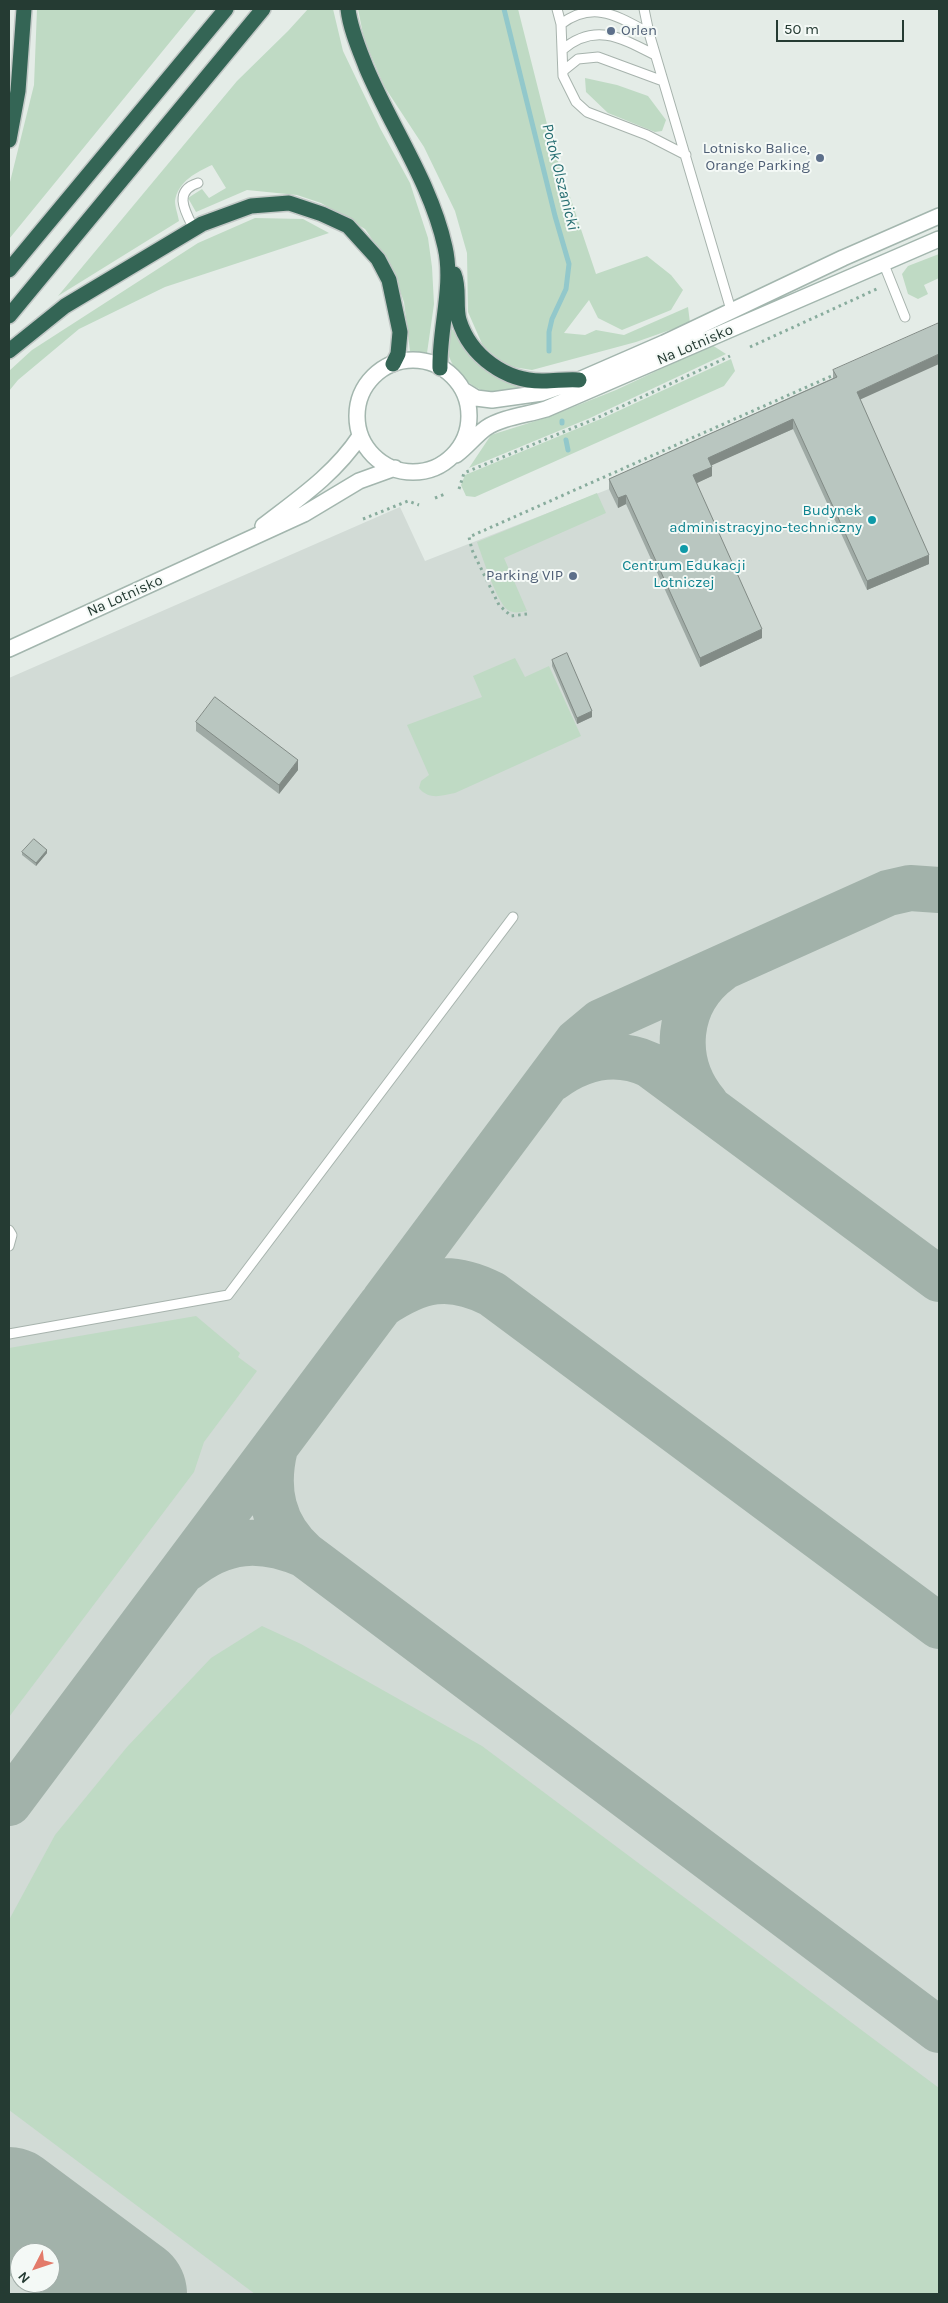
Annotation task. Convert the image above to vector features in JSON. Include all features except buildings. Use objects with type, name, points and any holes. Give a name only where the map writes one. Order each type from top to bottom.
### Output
[{"type":"highway","points":[[9,140],[18,91],[24,9]]},
{"type":"highway","points":[[9,270],[226,9]]},
{"type":"highway","points":[[9,316],[263,9]]},
{"type":"highway","points":[[348,9],[361,53],[380,100],[434,207],[446,256],[448,279],[440,346],[440,368]]},
{"type":"highway","points":[[9,351],[65,306],[194,229],[251,206],[289,203],[322,214],[348,226],[378,259],[389,280],[400,332],[398,354],[393,364]]},
{"type":"highway","points":[[446,256],[457,282],[458,317],[463,331],[473,348],[486,361],[501,371],[529,380],[579,380]]},
{"type":"main road","name":"Na Lotnisko","points":[[463,390],[476,398],[492,400],[542,393],[579,380],[842,258],[939,216]]},
{"type":"main road","name":"Na Lotnisko","points":[[456,455],[468,447],[485,429],[500,421],[546,409],[939,239]]},
{"type":"main road","points":[[410,360],[440,368],[450,374],[463,390],[467,403],[466,432],[456,455],[445,464],[425,471],[414,472],[395,468],[377,457],[360,436],[356,421],[356,410],[360,396],[367,383],[374,376],[393,364],[410,360]]},
{"type":"main road","name":"Na Lotnisko","points":[[242,543],[312,489],[343,458],[360,436]]},
{"type":"main road","name":"Na Lotnisko","points":[[9,649],[304,514],[359,481],[395,468]]},
{"type":"lane","points":[[557,9],[561,24],[563,71],[568,89],[576,102],[586,112],[647,135],[686,155]]},
{"type":"lane","points":[[561,24],[581,12],[595,10],[628,22],[649,33]]},
{"type":"lane","points":[[642,10],[731,310]]},
{"type":"lane","points":[[562,50],[581,37],[593,34],[608,34],[656,55]]},
{"type":"lane","points":[[563,71],[578,59],[598,58],[638,71],[663,82]]},
{"type":"lane","points":[[194,229],[182,204],[184,194],[190,186],[198,183]]},
{"type":"lane","points":[[883,262],[904,316]]},
{"type":"lane","points":[[9,1334],[228,1295],[513,917]]},
{"type":"lane","points":[[9,1230],[12,1235],[9,1246]]},
{"type":"path","points":[[750,347],[879,288]]},
{"type":"path","points":[[459,489],[464,473],[597,418],[730,356]]},
{"type":"path","points":[[527,614],[511,616],[499,605],[472,550],[469,537],[840,372]]},
{"type":"path","points":[[435,498],[445,494]]},
{"type":"path","points":[[363,519],[408,501],[419,505]]},
{"type":"shaded area","points":[[939,332],[939,2294],[9,2294],[9,678],[400,507],[425,561],[609,489],[681,457]]},
{"type":"green space","points":[[37,9],[197,9],[9,239],[9,186],[34,85]]},
{"type":"green space","points":[[308,9],[333,9],[343,51],[380,128],[410,183],[428,238],[432,267],[434,304],[427,353],[410,351],[404,302],[391,267],[365,229],[321,203],[297,195],[247,190],[196,212],[188,198],[202,189],[209,198],[226,188],[212,165],[194,174],[180,188],[175,201],[179,221],[58,296],[237,81]]},
{"type":"green space","points":[[358,9],[518,9],[551,140],[596,274],[647,256],[671,275],[683,290],[671,310],[622,330],[598,318],[589,300],[564,333],[585,335],[596,330],[624,335],[688,307],[690,323],[636,342],[532,370],[507,366],[483,346],[468,312],[467,253],[455,211],[424,147],[384,86],[364,39]]},
{"type":"green space","points":[[585,78],[617,85],[648,96],[666,120],[662,131],[655,132],[608,113],[586,92]]},
{"type":"green space","points":[[255,218],[303,219],[329,233],[165,287],[79,329],[18,380],[9,391],[9,371],[32,350],[198,243]]},
{"type":"green space","points":[[939,254],[939,278],[924,285],[928,294],[918,299],[908,294],[902,274],[908,266]]},
{"type":"green space","points":[[451,328],[468,352],[488,372],[496,377],[522,385],[525,389],[505,394],[494,394],[473,386],[464,379],[456,370],[447,350],[447,339]]},
{"type":"green space","points":[[712,345],[726,354],[590,418],[469,468],[491,435],[548,417],[616,390]]},
{"type":"green space","points":[[731,359],[735,371],[724,386],[475,497],[466,496],[461,485],[465,475],[603,418]]},
{"type":"green space","points":[[597,493],[606,513],[504,558],[527,611],[515,612],[508,610],[499,598],[477,542]]},
{"type":"green space","points":[[515,658],[525,677],[549,666],[581,736],[455,793],[431,796],[423,792],[419,788],[421,781],[429,775],[407,725],[482,697],[473,676]]},
{"type":"green space","points":[[196,1316],[240,1353],[238,1357],[257,1371],[204,1442],[194,1472],[9,1717],[9,1348]]},
{"type":"green space","points":[[262,1626],[301,1644],[482,1746],[939,2088],[939,2294],[255,2294],[9,2110],[9,1920],[55,1835],[127,1747],[211,1658]]},
{"type":"waterway","name":"Potok Olszanicki","points":[[504,9],[555,216],[569,264],[566,289],[552,319],[549,332],[549,351]]},
{"type":"waterway","name":"Potok Olszanicki","points":[[566,440],[568,450]]},
{"type":"taxiway","points":[[384,1301],[577,1042],[601,1022],[888,893],[910,888],[939,890]]},
{"type":"taxiway","points":[[706,1104],[687,1070],[683,1052],[683,1033],[687,1015],[694,998],[721,969]]},
{"type":"taxiway","points":[[552,1079],[575,1065],[600,1058],[625,1057],[650,1065],[939,1279]]},
{"type":"taxiway","points":[[9,1803],[381,1305],[395,1296],[422,1284],[448,1281],[476,1287],[492,1294],[939,1626]]},
{"type":"taxiway","points":[[275,1448],[271,1478],[274,1506],[285,1532],[305,1555],[939,2030]]},
{"type":"taxiway","points":[[186,1569],[214,1551],[243,1543],[273,1545],[305,1555]]},
{"type":"runway","points":[[9,2204],[130,2294]]},
{"type":"place","name":"Orlen","points":[[611,31]]},
{"type":"place","name":"Lotnisko Balice, Orange Parking","points":[[820,158]]},
{"type":"place","name":"Budynek administracyjno-techniczny","points":[[872,520]]},
{"type":"place","name":"Centrum Edukacji Lotniczej","points":[[684,549]]},
{"type":"place","name":"Parking VIP","points":[[573,576]]}]
